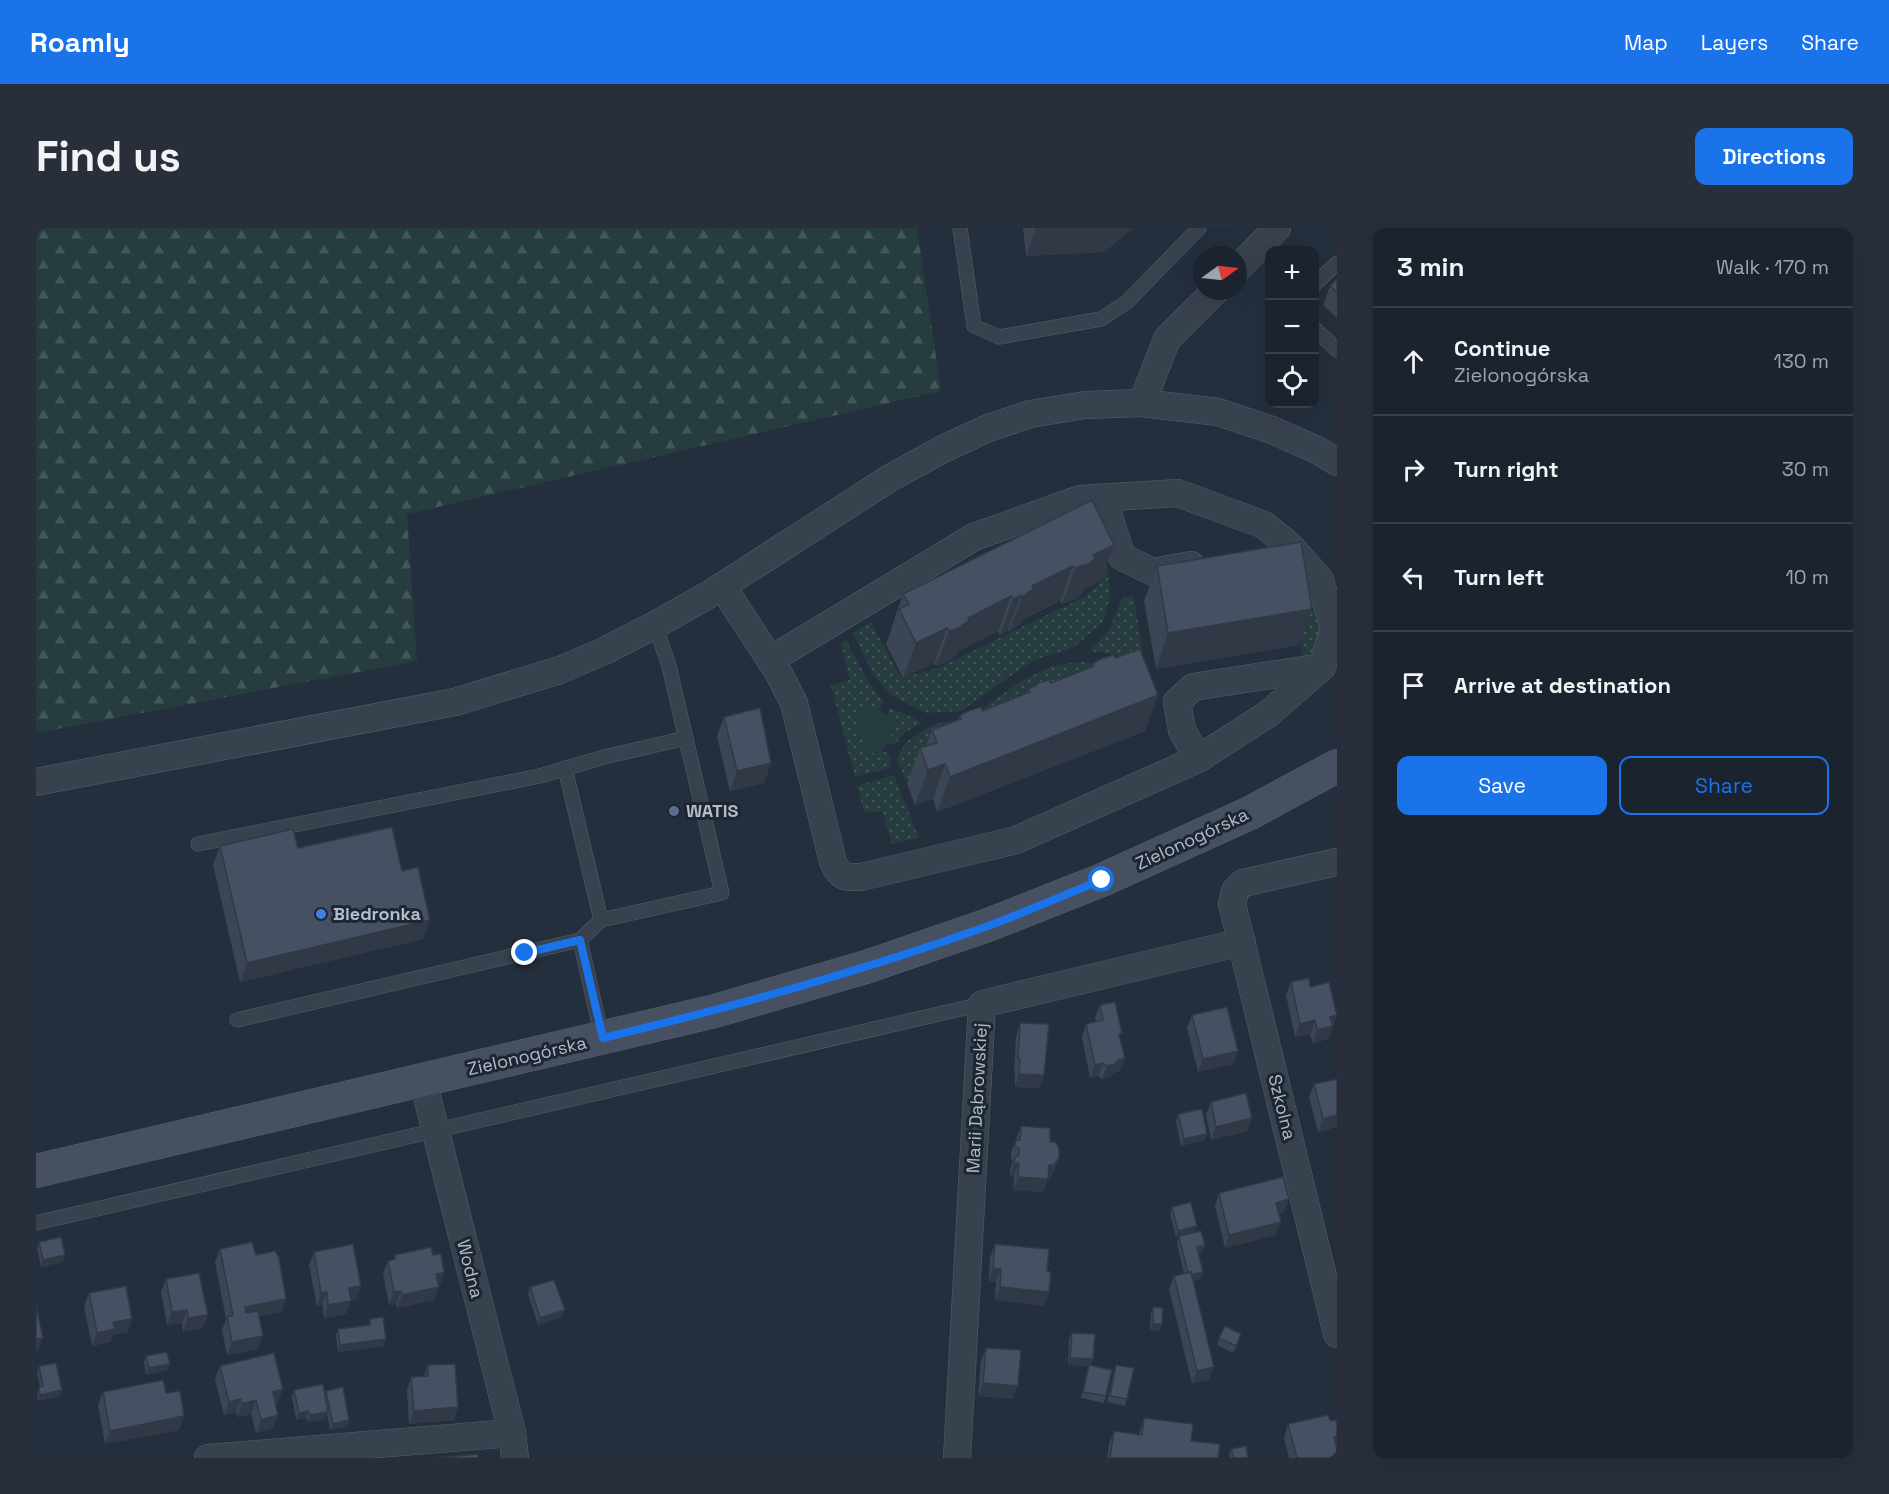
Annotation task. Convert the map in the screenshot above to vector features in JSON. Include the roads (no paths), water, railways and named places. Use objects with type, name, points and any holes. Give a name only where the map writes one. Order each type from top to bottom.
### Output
[{"type":"street","points":[[1247,259],[1277,228]]},
{"type":"street","points":[[1142,403],[1167,339],[1206,300]]},
{"type":"street","points":[[36,782],[455,702],[560,670],[655,625],[722,586],[890,478],[943,449],[986,429],[1041,412],[1085,405],[1142,403],[1218,412],[1272,430],[1317,450],[1337,462]]},
{"type":"street","points":[[722,586],[770,660],[794,703],[832,862],[837,871],[845,877],[861,877],[1016,840],[1198,759],[1268,714],[1322,667],[1334,629],[1320,580],[1290,546],[1264,525],[1178,493],[1080,500],[974,537],[770,660]]},
{"type":"street","points":[[1103,498],[1122,557],[1153,572],[1210,561]]},
{"type":"street","points":[[1256,552],[1290,546]]},
{"type":"street","points":[[1198,759],[1182,730],[1177,702],[1193,687],[1322,667]]},
{"type":"street","name":"Zielonogórska","points":[[36,1171],[726,1008],[866,967],[988,925],[1102,880],[1250,813],[1337,766]]},
{"type":"street","name":"Szkolna","points":[[1337,862],[1243,883],[1234,891],[1232,904],[1337,1334]]},
{"type":"street","name":"Marii Dąbrowskiej","points":[[957,1458],[982,1004],[1242,942]]},
{"type":"street","name":"Wodna","points":[[423,1081],[513,1445]]},
{"type":"street","points":[[208,1458],[513,1445]]},
{"type":"lane","points":[[960,228],[974,326],[999,338],[1101,319],[1127,302],[1199,228]]},
{"type":"lane","points":[[1319,280],[1337,263]]},
{"type":"lane","points":[[1319,333],[1337,350]]},
{"type":"lane","points":[[237,1020],[580,940],[601,920],[722,892],[669,666],[655,625]]},
{"type":"lane","points":[[198,844],[530,778],[686,738]]},
{"type":"lane","points":[[566,768],[601,920]]},
{"type":"lane","points":[[580,940],[603,1038]]},
{"type":"lane","points":[[36,1223],[982,1004]]},
{"type":"place","name":"WATIS","points":[[674,811]]},
{"type":"place","name":"Biedronka","points":[[321,914]]}]
